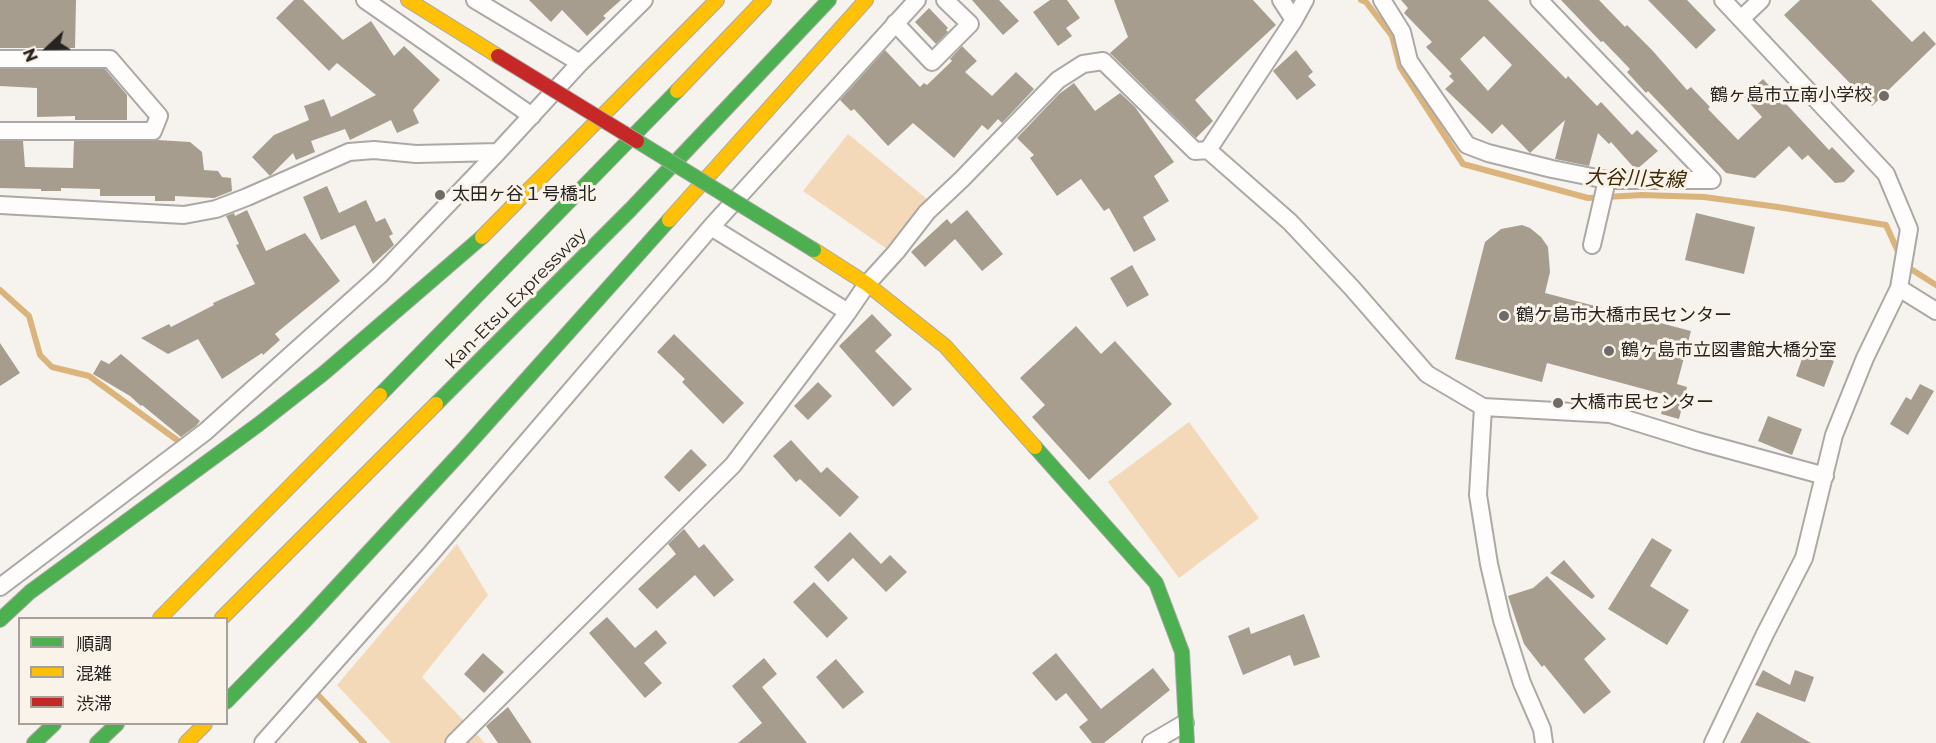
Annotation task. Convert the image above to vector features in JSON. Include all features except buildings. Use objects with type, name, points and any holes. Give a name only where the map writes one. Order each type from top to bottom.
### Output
[{"type":"main road","points":[[408,0],[867,284],[945,346],[1156,583],[1182,652],[1187,743]]},
{"type":"main road","points":[[0,620],[39,585],[259,424],[324,373],[481,238],[717,0]]},
{"type":"main road","name":"Kan-Etsu Expressway","points":[[161,617],[591,181],[764,0]]},
{"type":"main road","name":"Kan-Etsu Expressway","points":[[223,617],[632,210],[829,0]]},
{"type":"main road","points":[[228,700],[304,622],[481,431],[866,0]]},
{"type":"main road","points":[[228,710],[304,622]]},
{"type":"main road","points":[[34,743],[52,725]]},
{"type":"main road","points":[[97,743],[115,725]]},
{"type":"main road","points":[[186,743],[203,725]]},
{"type":"main road","points":[[200,743],[215,725]]},
{"type":"street","points":[[365,0],[532,116]]},
{"type":"street","points":[[475,0],[580,63]]},
{"type":"street","points":[[0,587],[205,432],[380,275],[580,63],[644,0]]},
{"type":"street","points":[[263,743],[428,557],[711,227],[917,0]]},
{"type":"street","points":[[895,23],[932,62],[970,24],[945,0]]},
{"type":"street","points":[[1281,0],[1294,20]]},
{"type":"street","points":[[1208,150],[1305,0]]},
{"type":"street","points":[[1382,0],[1402,32],[1409,61],[1467,145],[1488,153],[1606,180],[1712,180],[1539,0]]},
{"type":"street","points":[[1713,743],[1804,558],[1834,435],[1865,358],[1899,288],[1909,229],[1886,174],[1723,0]]},
{"type":"street","points":[[1741,19],[1761,0]]},
{"type":"street","points":[[0,59],[110,59],[159,116],[153,131],[0,131]]},
{"type":"street","points":[[454,743],[733,465],[867,284],[927,212],[1058,80],[1083,64],[1103,61],[1195,151],[1208,150],[1290,222],[1352,288],[1426,374],[1483,408],[1610,414],[1697,441],[1825,476]]},
{"type":"street","points":[[0,205],[184,215],[216,209],[349,152],[374,150],[416,154],[498,152]]},
{"type":"street","points":[[1592,245],[1606,180]]},
{"type":"street","points":[[711,227],[848,312]]},
{"type":"street","points":[[1899,288],[1936,311]]},
{"type":"street","points":[[1483,408],[1478,495],[1489,564],[1502,620],[1522,683],[1542,729],[1544,743]]},
{"type":"street","points":[[1151,743],[1185,723]]},
{"type":"shaded area","points":[[848,134],[927,199],[890,251],[803,191]]},
{"type":"shaded area","points":[[1189,422],[1259,518],[1179,578],[1108,482]]},
{"type":"shaded area","points":[[457,544],[488,595],[422,677],[485,743],[391,743],[337,685]]},
{"type":"waterway","name":"大谷川支線","points":[[1361,0],[1366,2],[1392,36],[1400,67],[1463,164],[1588,198],[1642,195],[1704,197],[1886,225],[1901,258]]},
{"type":"waterway","name":"大谷川支線","points":[[1906,266],[1936,285]]},
{"type":"waterway","points":[[0,290],[29,316],[40,355],[52,367],[89,376],[177,440]]},
{"type":"waterway","points":[[319,696],[364,743]]},
{"type":"traffic: fast","points":[[436,404],[631,209],[829,0]]},
{"type":"traffic: fast","points":[[380,395],[677,91]]},
{"type":"traffic: fast","points":[[637,141],[814,250]]},
{"type":"traffic: fast","points":[[228,700],[304,622],[465,448],[669,220]]},
{"type":"traffic: fast","points":[[0,620],[30,592],[259,424],[324,373],[482,237]]},
{"type":"traffic: fast","points":[[1035,447],[1156,583],[1182,652],[1187,743]]},
{"type":"traffic: fast","points":[[34,743],[53,725]]},
{"type":"traffic: fast","points":[[97,743],[116,725]]},
{"type":"traffic: slow","points":[[408,0],[498,56]]},
{"type":"traffic: slow","points":[[482,237],[717,0]]},
{"type":"traffic: slow","points":[[677,91],[764,0]]},
{"type":"traffic: slow","points":[[669,220],[866,0]]},
{"type":"traffic: slow","points":[[814,250],[867,284],[945,346],[1035,447]]},
{"type":"traffic: slow","points":[[161,617],[380,395]]},
{"type":"traffic: slow","points":[[223,617],[436,404]]},
{"type":"traffic: slow","points":[[186,743],[204,725]]},
{"type":"traffic: jam","points":[[498,56],[637,141]]},
{"type":"place","name":"鶴ヶ島市立南小学校","points":[[1884,96]]},
{"type":"place","name":"太田ヶ谷１号橋北","points":[[440,195]]},
{"type":"place","name":"鶴ケ島市大橋市民センター","points":[[1504,316]]},
{"type":"place","name":"鶴ヶ島市立図書館大橋分室","points":[[1609,351]]},
{"type":"place","name":"大橋市民センター","points":[[1558,403]]}]
